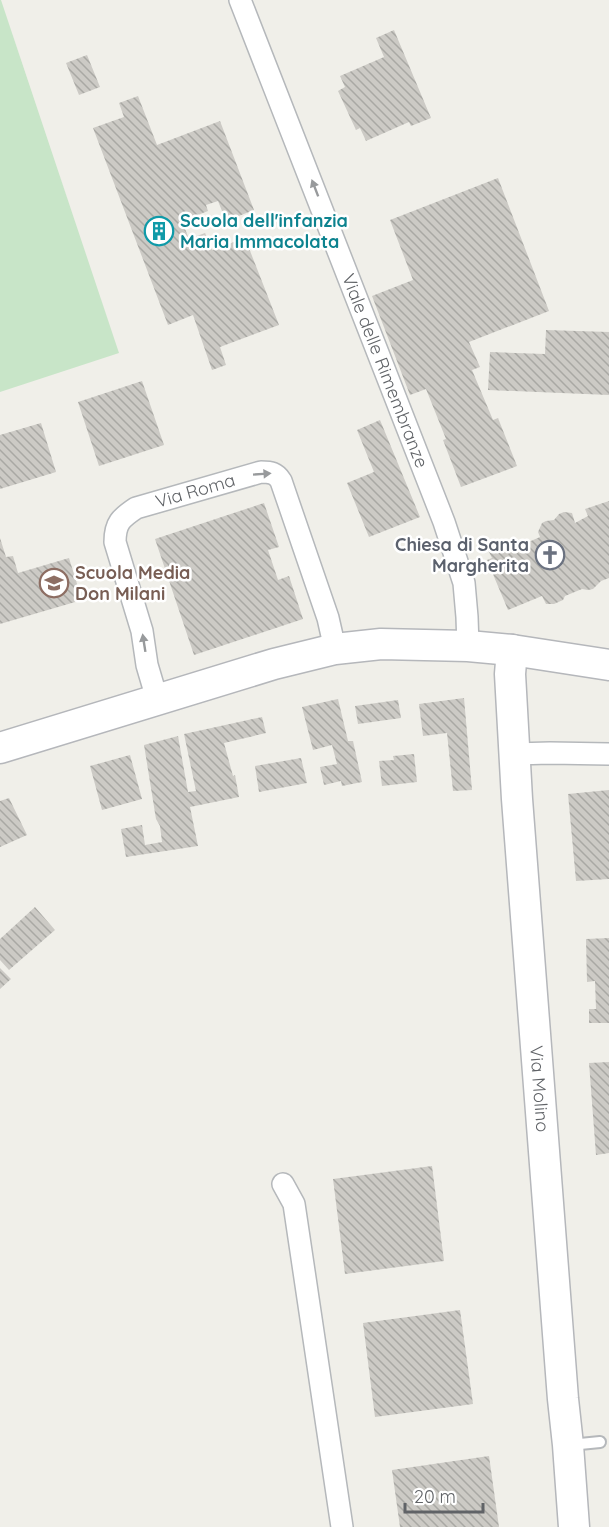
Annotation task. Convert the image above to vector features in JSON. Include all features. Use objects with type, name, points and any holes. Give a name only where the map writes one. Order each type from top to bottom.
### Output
[{"type":"street","name":"Viale delle Rimembranze","points":[[240,0],[382,360],[456,557],[464,583],[468,646]]},
{"type":"street","name":"Via Roma","points":[[157,699],[147,665],[142,632],[115,542],[118,523],[136,508],[261,472],[277,475],[281,481],[328,618],[335,649]]},
{"type":"street","points":[[0,747],[274,664],[335,649],[381,644],[468,646],[609,664]]},
{"type":"street","name":"Via Molino","points":[[512,650],[510,674],[514,754],[562,1399],[574,1527]]},
{"type":"street","points":[[514,754],[609,754]]},
{"type":"street","points":[[282,1184],[294,1204],[342,1527]]},
{"type":"lane","points":[[568,1445],[600,1442]]},
{"type":"green space","points":[[0,0],[119,353],[0,392]]},
{"type":"building","points":[[394,30],[431,118],[411,126],[409,122],[366,141],[360,128],[356,130],[338,91],[345,87],[340,76],[384,57],[376,38]]},
{"type":"building","points":[[87,55],[100,87],[79,95],[66,63]]},
{"type":"building","name":"Scuola dell'infanzia Maria Immacolata","points":[[138,96],[157,145],[220,121],[254,210],[226,221],[218,201],[206,205],[208,211],[182,221],[189,239],[205,233],[212,250],[245,238],[279,325],[220,347],[226,365],[212,370],[193,315],[168,325],[93,128],[124,117],[119,103]]},
{"type":"building","points":[[498,178],[549,311],[469,342],[480,367],[472,370],[493,420],[498,418],[517,466],[461,487],[443,440],[446,439],[426,389],[410,395],[372,296],[413,280],[390,220]]},
{"type":"building","points":[[546,330],[609,332],[609,395],[488,390],[490,352],[545,354]]},
{"type":"building","points":[[142,381],[164,445],[99,466],[78,402]]},
{"type":"building","points":[[380,420],[420,517],[369,537],[347,483],[374,472],[357,430]]},
{"type":"building","points":[[41,423],[56,472],[0,489],[0,435]]},
{"type":"building","name":"Chiesa di Santa Margherita","points":[[609,501],[609,578],[601,581],[593,589],[582,589],[565,596],[563,600],[554,604],[546,604],[542,596],[508,610],[487,560],[492,558],[487,548],[502,542],[506,552],[540,537],[538,532],[542,523],[554,520],[559,514],[572,513],[575,523],[588,516],[585,509]]},
{"type":"building","points":[[264,503],[279,547],[268,550],[278,580],[289,576],[303,619],[194,655],[155,539]]},
{"type":"building","points":[[0,538],[6,557],[13,556],[18,573],[69,558],[82,600],[0,624]]},
{"type":"building","points":[[464,698],[472,790],[453,791],[447,733],[423,736],[419,704]]},
{"type":"building","points":[[338,699],[348,741],[353,741],[362,782],[342,786],[341,781],[324,785],[320,767],[337,764],[332,745],[313,750],[302,707]]},
{"type":"building","points":[[398,700],[401,718],[358,724],[355,706]]},
{"type":"building","points":[[262,717],[266,733],[224,743],[233,776],[235,775],[239,797],[190,807],[198,846],[126,857],[121,829],[142,825],[145,845],[162,842],[144,745],[178,736],[188,792],[196,791],[184,734]]},
{"type":"building","points":[[414,754],[417,782],[382,786],[379,761],[394,760],[393,756]]},
{"type":"building","points":[[130,755],[142,799],[102,810],[90,766]]},
{"type":"building","points":[[301,758],[307,783],[259,792],[255,766]]},
{"type":"building","points":[[609,790],[609,879],[576,881],[568,794]]},
{"type":"building","points":[[9,798],[27,835],[0,847],[0,801]]},
{"type":"building","points":[[35,907],[55,930],[9,970],[0,960],[0,939]]},
{"type":"building","points":[[609,938],[609,1023],[589,1023],[589,1009],[596,1009],[595,981],[587,982],[586,939]]},
{"type":"building","points":[[0,968],[11,979],[0,989]]},
{"type":"building","points":[[609,1062],[609,1153],[596,1155],[589,1063]]},
{"type":"building","points":[[432,1166],[444,1261],[345,1274],[333,1179]]},
{"type":"building","points":[[460,1310],[473,1404],[375,1417],[363,1323]]},
{"type":"building","points":[[489,1456],[499,1527],[400,1527],[392,1470]]},
{"type":"place","name":"Scuola dell'infanzia Maria Immacolata","points":[[159,231]]},
{"type":"place","name":"Chiesa di Santa Margherita","points":[[550,555]]},
{"type":"place","name":"Scuola Media Don Milani","points":[[54,583]]}]
